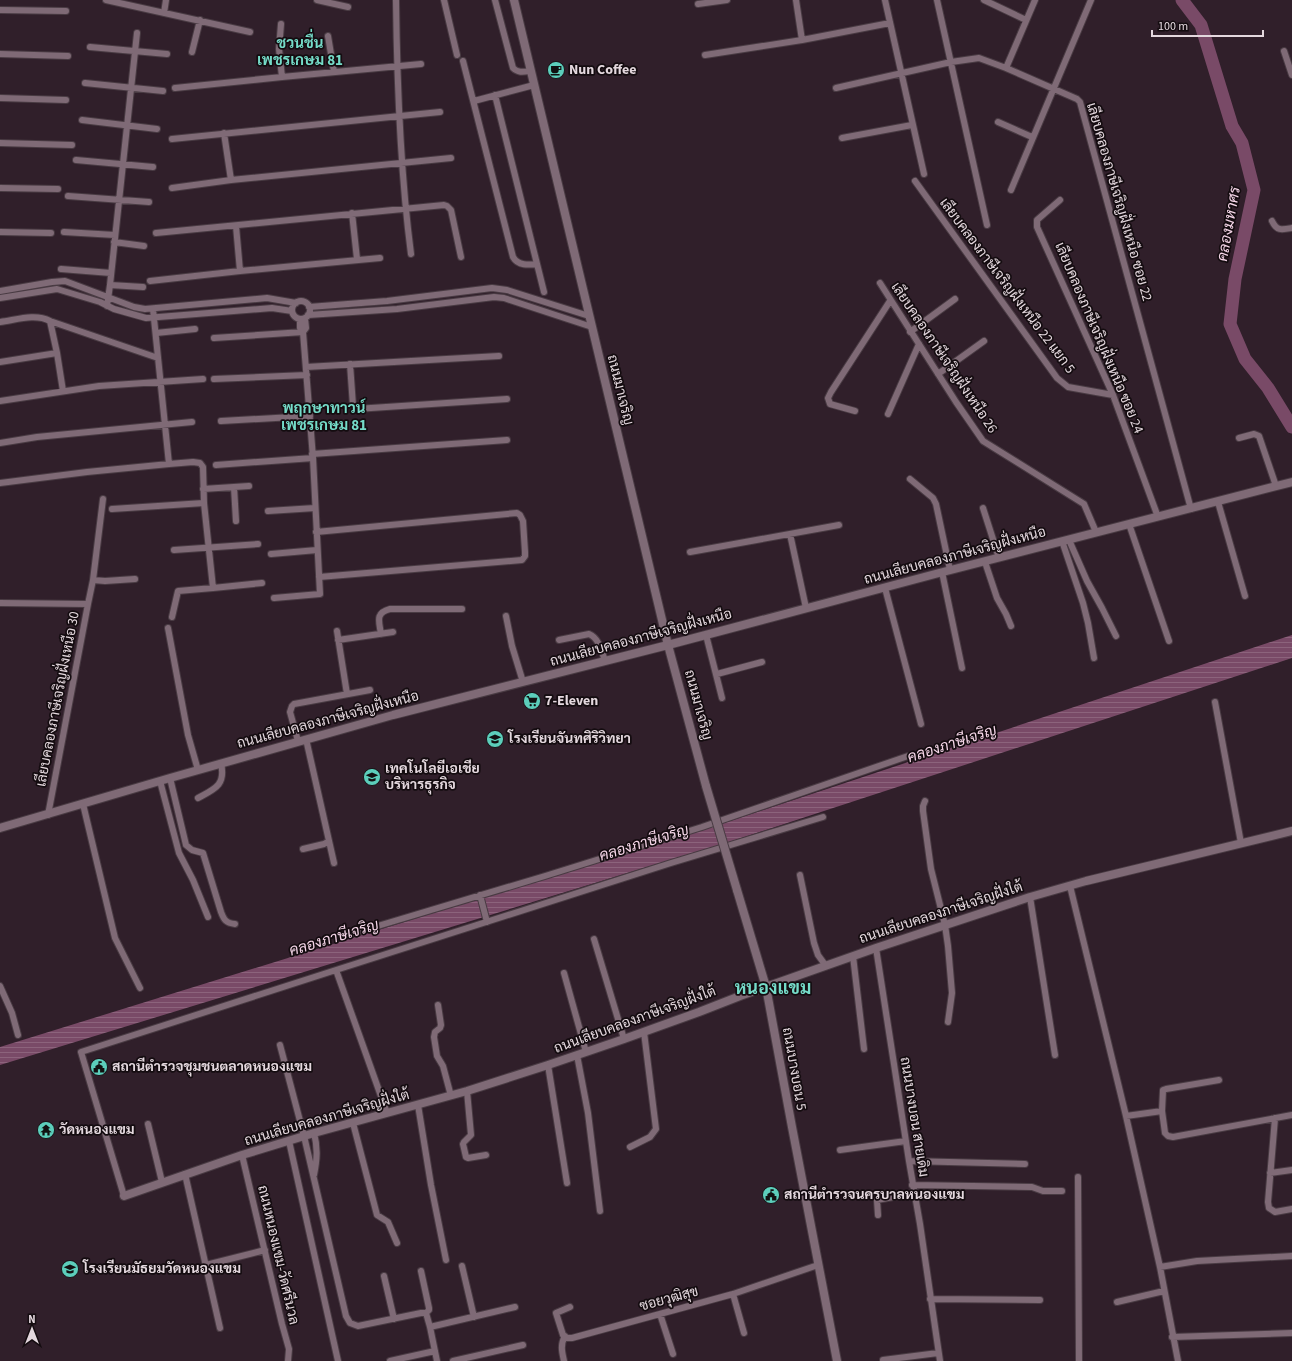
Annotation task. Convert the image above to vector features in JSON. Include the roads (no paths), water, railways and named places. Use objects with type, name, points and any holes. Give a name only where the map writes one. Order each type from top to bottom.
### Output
[{"type":"main road","name":"ถนนมาเจริญ","points":[[514,0],[668,645],[706,786]]},
{"type":"main road","name":"ถนนเลียบคลองภาษีเจริญฝั่งเหนือ","points":[[0,828],[221,763],[393,715],[668,645],[946,571],[1292,482]]},
{"type":"main road","name":"ถนนบางบอน 5","points":[[706,786],[766,987],[837,1361]]},
{"type":"main road","name":"ถนนเลียบคลองภาษีเจริญฝั่งใต้","points":[[124,1196],[242,1155],[314,1133],[451,1096],[548,1065],[644,1032],[853,956],[1030,897],[1292,831]]},
{"type":"street","points":[[106,0],[250,32]]},
{"type":"street","points":[[164,13],[166,0]]},
{"type":"street","points":[[317,0],[348,7]]},
{"type":"street","points":[[396,0],[399,115],[405,208],[411,254]]},
{"type":"street","points":[[444,0],[457,56]]},
{"type":"street","points":[[495,0],[513,68],[520,72],[530,71]]},
{"type":"street","points":[[698,4],[727,0]]},
{"type":"street","points":[[796,0],[802,40]]},
{"type":"street","points":[[885,0],[924,174]]},
{"type":"street","points":[[937,0],[987,225]]},
{"type":"street","points":[[984,0],[1026,20]]},
{"type":"street","points":[[1006,68],[1035,0]]},
{"type":"street","points":[[1011,190],[1032,137],[1091,0]]},
{"type":"street","points":[[0,10],[66,11]]},
{"type":"street","points":[[192,52],[200,20]]},
{"type":"street","points":[[705,55],[802,40],[890,23]]},
{"type":"street","points":[[281,24],[279,49],[282,76]]},
{"type":"street","points":[[107,306],[137,33]]},
{"type":"street","points":[[328,36],[334,72]]},
{"type":"street","points":[[90,47],[167,54]]},
{"type":"street","points":[[1284,51],[1292,75]]},
{"type":"street","points":[[0,54],[68,56]]},
{"type":"street","name":"เลียบคลองภาษีเจริญฝั่งเหนือ ซอย 22","points":[[836,88],[951,62],[979,58],[1077,99],[1082,106],[1191,509]]},
{"type":"street","points":[[464,60],[513,257],[519,263],[528,265],[537,264]]},
{"type":"street","points":[[176,88],[282,76],[421,64]]},
{"type":"street","points":[[84,83],[164,91]]},
{"type":"street","points":[[474,101],[534,85]]},
{"type":"street","points":[[495,95],[544,292]]},
{"type":"street","points":[[0,98],[66,100]]},
{"type":"street","points":[[172,139],[440,112]]},
{"type":"street","points":[[82,120],[157,129]]},
{"type":"street","points":[[998,122],[1032,137]]},
{"type":"street","points":[[842,138],[912,124]]},
{"type":"street","points":[[224,133],[231,180]]},
{"type":"street","points":[[0,143],[72,145]]},
{"type":"street","points":[[172,188],[231,180],[451,158]]},
{"type":"street","points":[[76,160],[153,168]]},
{"type":"street","name":"เลียบคลองภาษีเจริญฝั่งเหนือ 22 แยก 5","points":[[915,181],[1057,378],[1068,386],[1113,395]]},
{"type":"street","points":[[0,188],[58,189]]},
{"type":"street","points":[[68,196],[149,202]]},
{"type":"street","name":"เลียบคลองภาษีเจริญฝั่งเหนือ ซอย 24","points":[[1060,200],[1036,220],[1037,227],[1113,395],[1158,517]]},
{"type":"street","points":[[156,233],[444,205],[451,210],[461,257]]},
{"type":"street","points":[[352,213],[357,259]]},
{"type":"street","points":[[1272,221],[1275,227],[1279,229],[1292,228]]},
{"type":"street","points":[[236,226],[240,271]]},
{"type":"street","points":[[0,232],[51,233]]},
{"type":"street","points":[[64,232],[115,235]]},
{"type":"street","points":[[114,242],[144,246]]},
{"type":"street","points":[[150,281],[357,259],[380,258]]},
{"type":"street","points":[[61,269],[111,273]]},
{"type":"street","points":[[0,291],[65,281],[134,307],[145,309],[267,298],[296,303],[305,302],[309,307],[310,312],[304,318]]},
{"type":"street","name":"เลียบคลองภาษีเจริญฝั่งเหนือ 26","points":[[880,283],[910,332],[983,441],[1084,504],[1096,532]]},
{"type":"street","points":[[110,284],[143,287]]},
{"type":"street","points":[[309,307],[354,304],[492,288],[507,290],[589,316]]},
{"type":"street","points":[[0,298],[57,289],[100,302],[114,310],[146,318],[272,308],[292,311]]},
{"type":"street","points":[[504,298],[507,290]]},
{"type":"street","points":[[440,295],[441,304]]},
{"type":"street","points":[[296,303],[292,311],[294,316],[304,318],[397,309],[494,297],[504,298],[592,327]]},
{"type":"street","points":[[910,332],[955,299]]},
{"type":"street","points":[[855,411],[830,404],[828,398],[830,392],[890,301]]},
{"type":"street","points":[[354,304],[354,312]]},
{"type":"street","points":[[153,308],[169,464]]},
{"type":"street","points":[[0,322],[35,317],[44,318],[158,358]]},
{"type":"street","points":[[274,598],[320,594],[310,416],[303,332],[306,328],[304,318]]},
{"type":"street","points":[[50,321],[63,391]]},
{"type":"street","points":[[156,333],[195,329]]},
{"type":"street","points":[[214,338],[303,332]]},
{"type":"street","points":[[938,374],[984,341]]},
{"type":"street","points":[[888,414],[919,344]]},
{"type":"street","points":[[0,362],[57,353]]},
{"type":"street","points":[[306,367],[499,356]]},
{"type":"street","points":[[350,364],[353,406],[356,409],[507,399]]},
{"type":"street","points":[[214,379],[306,375]]},
{"type":"street","points":[[0,401],[99,386],[203,379]]},
{"type":"street","points":[[221,421],[310,416]]},
{"type":"street","points":[[0,443],[37,437],[192,422]]},
{"type":"street","points":[[1239,438],[1254,434],[1259,436],[1276,486]]},
{"type":"street","points":[[216,465],[507,440]]},
{"type":"street","points":[[0,483],[87,472],[193,462],[200,463],[203,467],[204,503],[210,548],[213,588]]},
{"type":"street","points":[[910,479],[933,498],[936,504],[962,668]]},
{"type":"street","points":[[203,489],[249,486]]},
{"type":"street","points":[[234,487],[236,521]]},
{"type":"street","points":[[88,604],[93,580],[103,499]]},
{"type":"street","points":[[1218,502],[1245,596]]},
{"type":"street","points":[[112,508],[204,503]]},
{"type":"street","points":[[268,511],[315,508]]},
{"type":"street","points":[[983,508],[999,558]]},
{"type":"street","points":[[316,532],[516,513],[520,514],[523,521],[525,556],[522,560],[319,577]]},
{"type":"street","points":[[1129,524],[1169,641]]},
{"type":"street","points":[[690,552],[839,525]]},
{"type":"street","points":[[790,534],[806,608]]},
{"type":"street","points":[[1065,540],[1116,636]]},
{"type":"street","points":[[1065,540],[1088,623],[1094,658]]},
{"type":"street","points":[[174,550],[258,544]]},
{"type":"street","points":[[271,554],[317,550]]},
{"type":"street","points":[[984,562],[997,598],[1006,614],[1010,626]]},
{"type":"street","points":[[93,580],[105,581],[135,579]]},
{"type":"street","points":[[172,617],[178,591],[262,584]]},
{"type":"street","points":[[885,588],[921,724]]},
{"type":"street","name":"เลียบคลองภาษีเจริญฝั่งเหนือ 30","points":[[0,603],[88,604],[48,815]]},
{"type":"street","points":[[381,634],[379,619],[380,614],[390,609],[462,609]]},
{"type":"street","points":[[506,616],[512,646],[523,682]]},
{"type":"street","points":[[168,628],[188,735],[198,770]]},
{"type":"street","points":[[337,631],[347,694]]},
{"type":"street","points":[[338,640],[393,632]]},
{"type":"street","points":[[559,640],[589,634],[593,635],[606,661]]},
{"type":"street","points":[[706,635],[722,698]]},
{"type":"street","points":[[717,674],[762,662]]},
{"type":"street","points":[[334,863],[302,740],[290,712],[292,706],[297,703],[370,690]]},
{"type":"street","points":[[1215,702],[1241,843]]},
{"type":"street","points":[[351,934],[480,896],[702,827],[908,756]]},
{"type":"street","points":[[198,798],[213,790],[222,779],[223,773],[221,763]]},
{"type":"street","points":[[170,778],[186,846],[192,850],[203,853],[224,920],[235,924]]},
{"type":"street","points":[[160,781],[179,853],[193,880],[208,917]]},
{"type":"street","points":[[925,801],[923,811],[931,869],[945,925],[952,993],[948,1022]]},
{"type":"street","points":[[83,804],[115,938],[140,988]]},
{"type":"street","points":[[124,1196],[81,1052],[487,920],[823,817]]},
{"type":"street","points":[[303,849],[324,844],[329,841]]},
{"type":"street","points":[[800,875],[814,943],[818,955],[826,966]]},
{"type":"street","points":[[1070,886],[1126,1116],[1160,1267],[1172,1337],[1178,1361]]},
{"type":"street","points":[[480,896],[487,920]]},
{"type":"street","points":[[1030,897],[1055,1055]]},
{"type":"street","points":[[594,939],[624,1039]]},
{"type":"street","name":"ถนนบางบอน สายเดิม","points":[[876,948],[912,1185],[920,1224],[940,1361]]},
{"type":"street","points":[[853,956],[864,1049]]},
{"type":"street","points":[[336,970],[387,1113]]},
{"type":"street","points":[[564,973],[586,1052]]},
{"type":"street","points":[[0,986],[12,1013],[18,1035]]},
{"type":"street","points":[[438,1005],[441,1025],[435,1032],[434,1037],[437,1056],[444,1066],[451,1096]]},
{"type":"street","points":[[630,1147],[650,1137],[656,1129],[644,1032]]},
{"type":"street","points":[[280,1045],[304,1136],[346,1316],[350,1323],[358,1326],[421,1312],[426,1313]]},
{"type":"street","points":[[577,1055],[588,1113],[600,1211]]},
{"type":"street","points":[[548,1065],[567,1183]]},
{"type":"street","points":[[1219,1080],[1166,1088],[1163,1090],[1162,1111],[1165,1133],[1168,1136],[1173,1137],[1292,1115]]},
{"type":"street","points":[[467,1091],[471,1135],[464,1142],[465,1155],[468,1158],[486,1154]]},
{"type":"street","points":[[418,1105],[431,1185],[446,1260]]},
{"type":"street","points":[[1126,1116],[1162,1111]]},
{"type":"street","points":[[1275,1118],[1268,1202],[1269,1208],[1275,1212],[1292,1209]]},
{"type":"street","points":[[353,1122],[377,1215],[388,1222],[397,1243]]},
{"type":"street","points":[[148,1124],[162,1182]]},
{"type":"street","points":[[313,1176],[318,1154],[314,1133]]},
{"type":"street","points":[[289,1141],[338,1361]]},
{"type":"street","points":[[840,1150],[906,1141]]},
{"type":"street","name":"ถนนหนองแขม-วัดศรีนวล","points":[[242,1155],[289,1349],[288,1361]]},
{"type":"street","points":[[909,1161],[1025,1164]]},
{"type":"street","points":[[1270,1173],[1292,1170]]},
{"type":"street","points":[[185,1174],[220,1328]]},
{"type":"street","points":[[1078,1177],[1079,1361]]},
{"type":"street","points":[[912,1185],[1032,1187],[1043,1191],[1062,1191]]},
{"type":"street","points":[[878,1215],[877,1200],[914,1193]]},
{"type":"street","points":[[206,1265],[264,1250]]},
{"type":"street","points":[[1160,1267],[1197,1261],[1292,1256]]},
{"type":"street","name":"ซอยวุฒิสุข","points":[[565,1336],[566,1338],[572,1338],[733,1294],[818,1265]]},
{"type":"street","points":[[462,1266],[474,1317]]},
{"type":"street","points":[[421,1271],[429,1308],[426,1313],[437,1361]]},
{"type":"street","points":[[384,1276],[394,1319]]},
{"type":"street","points":[[1117,1302],[1164,1291]]},
{"type":"street","points":[[733,1294],[744,1334]]},
{"type":"street","points":[[930,1299],[1040,1300]]},
{"type":"street","points":[[564,1361],[562,1341],[565,1336],[563,1335],[556,1313],[570,1306]]},
{"type":"street","points":[[430,1327],[516,1307]]},
{"type":"street","points":[[660,1314],[674,1354]]},
{"type":"street","points":[[1172,1337],[1292,1333]]},
{"type":"street","points":[[453,1361],[523,1345]]},
{"type":"street","points":[[390,1361],[435,1351]]},
{"type":"street","points":[[883,1360],[938,1353]]},
{"type":"waterway","name":"คลองมหาศร","points":[[1182,0],[1201,25],[1232,126],[1242,143],[1254,190],[1235,279],[1230,324],[1245,359],[1268,388],[1292,427]]},
{"type":"place","name":"Nun Coffee","points":[[556,70]]},
{"type":"place","name":"7-Eleven","points":[[532,701]]},
{"type":"place","name":"โรงเรียนจันทศิริวิทยา","points":[[495,739]]},
{"type":"place","name":"เทคโนโลยีเอเชีย บริหารธุรกิจ","points":[[372,777]]},
{"type":"place","name":"สถานีตำรวจชุมชนตลาดหนองแขม","points":[[99,1067]]},
{"type":"place","name":"วัดหนองแขม","points":[[46,1130]]},
{"type":"place","name":"สถานีตำรวจนครบาลหนองแขม","points":[[771,1195]]},
{"type":"place","name":"โรงเรียนมัธยมวัดหนองแขม","points":[[70,1269]]},
{"type":"district","name":"ชวนชื่น เพชรเกษม 81","points":[[300,52]]},
{"type":"district","name":"พฤกษาทาวน์ เพชรเกษม 81","points":[[324,416]]},
{"type":"district","name":"หนองแขม","points":[[773,988]]},
{"type":"water label","name":"คลองภาษีเจริญ","points":[[952,744]]},
{"type":"water label","name":"คลองภาษีเจริญ","points":[[644,843]]},
{"type":"water label","name":"คลองภาษีเจริญ","points":[[334,938]]}]
